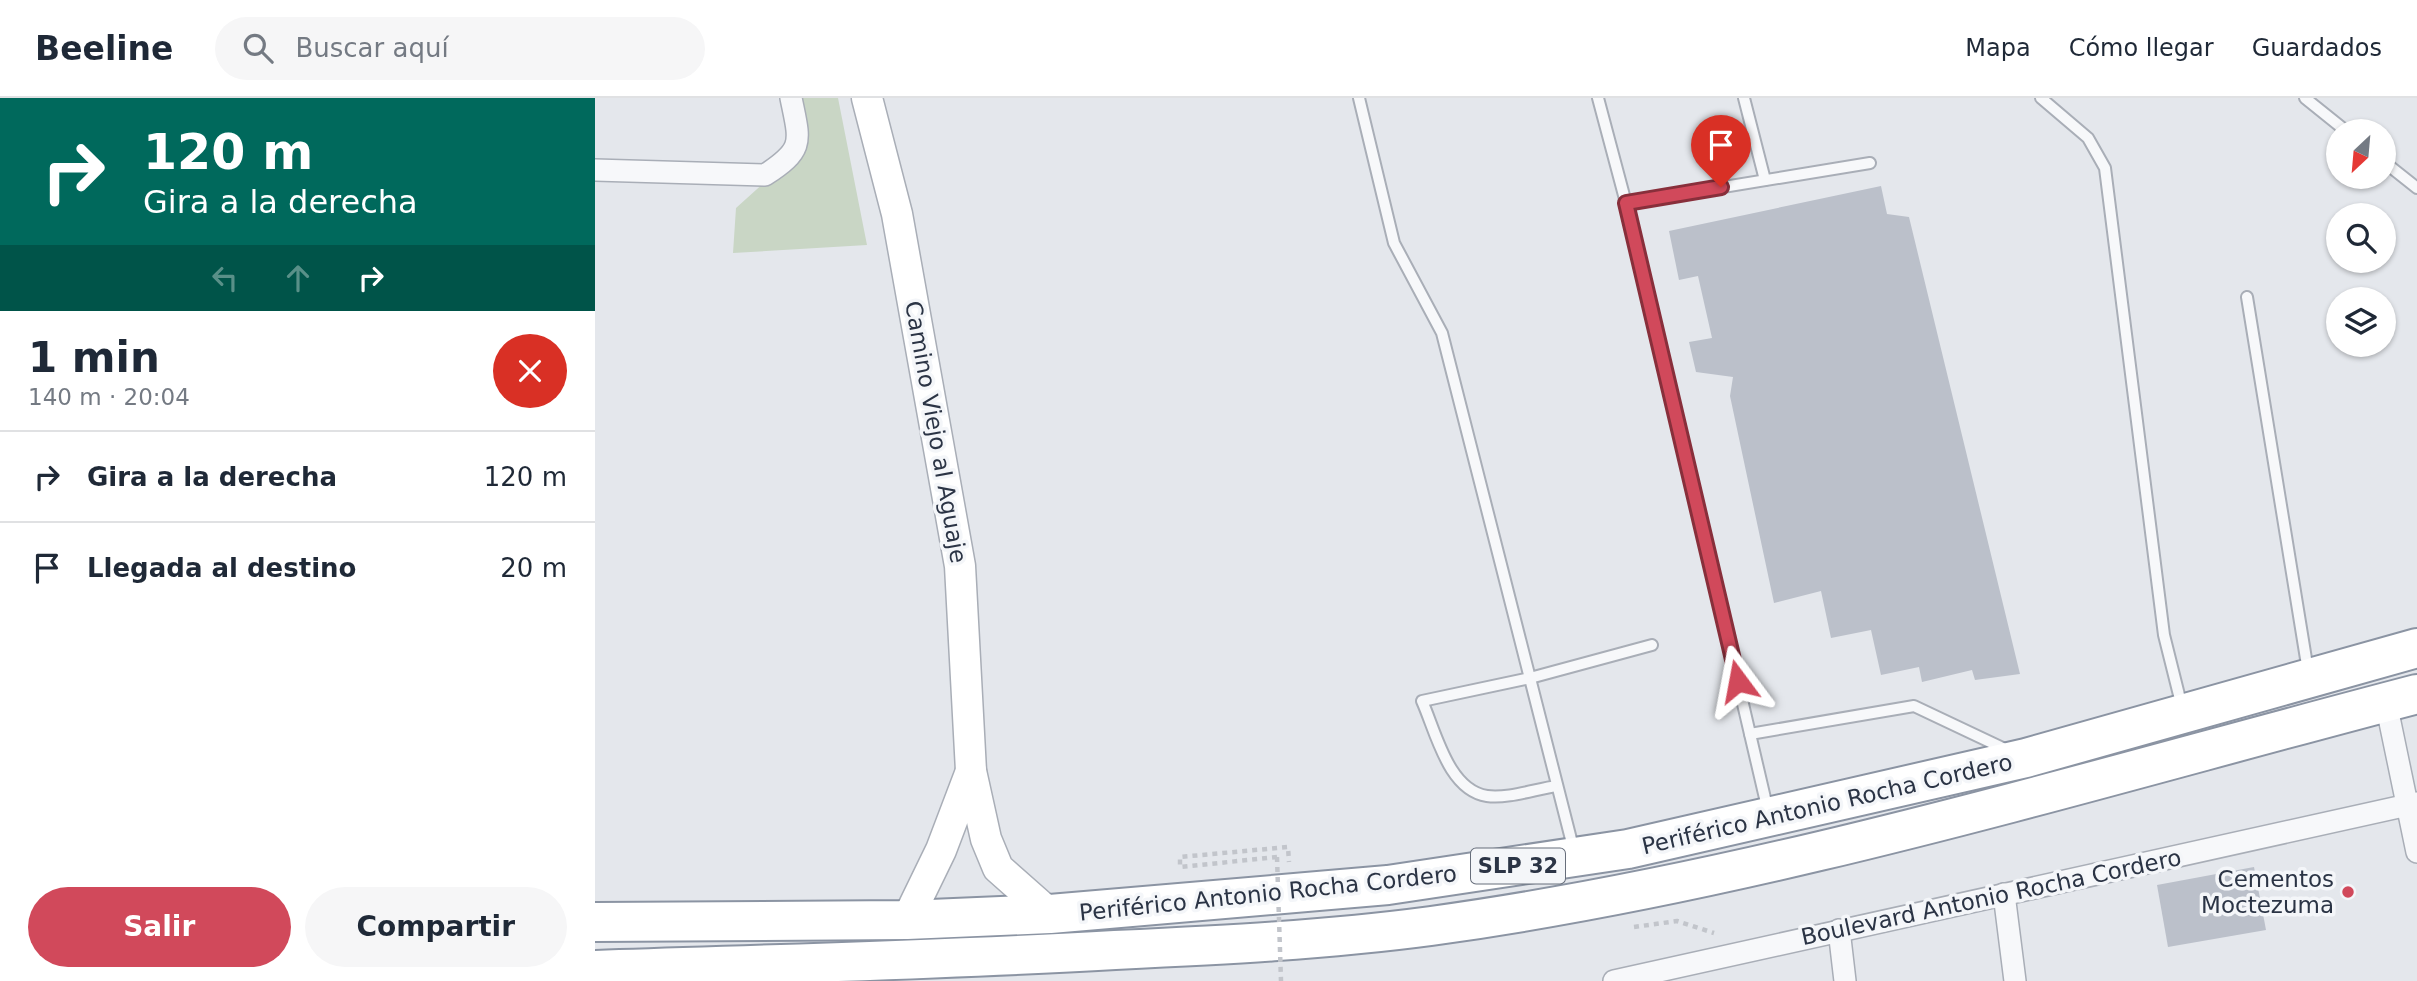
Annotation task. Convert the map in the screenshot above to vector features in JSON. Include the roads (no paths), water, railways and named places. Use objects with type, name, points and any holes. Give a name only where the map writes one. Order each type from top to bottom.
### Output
[{"type":"highway","name":"Periférico Antonio Rocha Cordero","points":[[595,922],[907,920],[1050,914],[1388,885],[1575,857],[1628,849],[2026,758],[2417,648]]},
{"type":"highway","name":"Periférico Antonio Rocha Cordero","points":[[595,970],[977,958],[1268,942],[1427,926],[1555,906],[1860,842],[2401,699]]},
{"type":"street","points":[[595,170],[765,175],[788,160],[800,138],[791,98]]},
{"type":"street","name":"Camino Viejo al Aguaje","points":[[867,98],[897,214],[960,566],[971,771],[986,839],[998,869],[1050,914]]},
{"type":"street","points":[[2401,699],[2417,852]]},
{"type":"street","name":"Camino Viejo al Aguaje","points":[[907,920],[941,850],[971,771]]},
{"type":"street","name":"Boulevard Antonio Rocha Cordero","points":[[1614,981],[1671,974],[1839,930],[2413,804]]},
{"type":"street","points":[[2004,894],[2015,981]]},
{"type":"street","points":[[1839,930],[1845,981]]},
{"type":"lane","points":[[1359,98],[1394,243],[1442,333],[1575,857]]},
{"type":"lane","points":[[1598,98],[1626,203],[1769,817]]},
{"type":"lane","points":[[1744,98],[1765,180]]},
{"type":"lane","points":[[2041,98],[2088,138],[2105,168],[2164,635],[2184,713]]},
{"type":"lane","points":[[2305,98],[2331,119]]},
{"type":"lane","points":[[1626,203],[1870,163]]},
{"type":"lane","points":[[2396,171],[2417,188]]},
{"type":"lane","points":[[2247,298],[2309,677]]},
{"type":"lane","points":[[1557,786],[1489,797],[1469,791],[1455,775],[1422,701],[1530,678],[1652,645]]},
{"type":"lane","points":[[1750,734],[1914,706],[2026,758]]},
{"type":"place","name":"Cementos Moctezuma","points":[[2348,892]]}]
